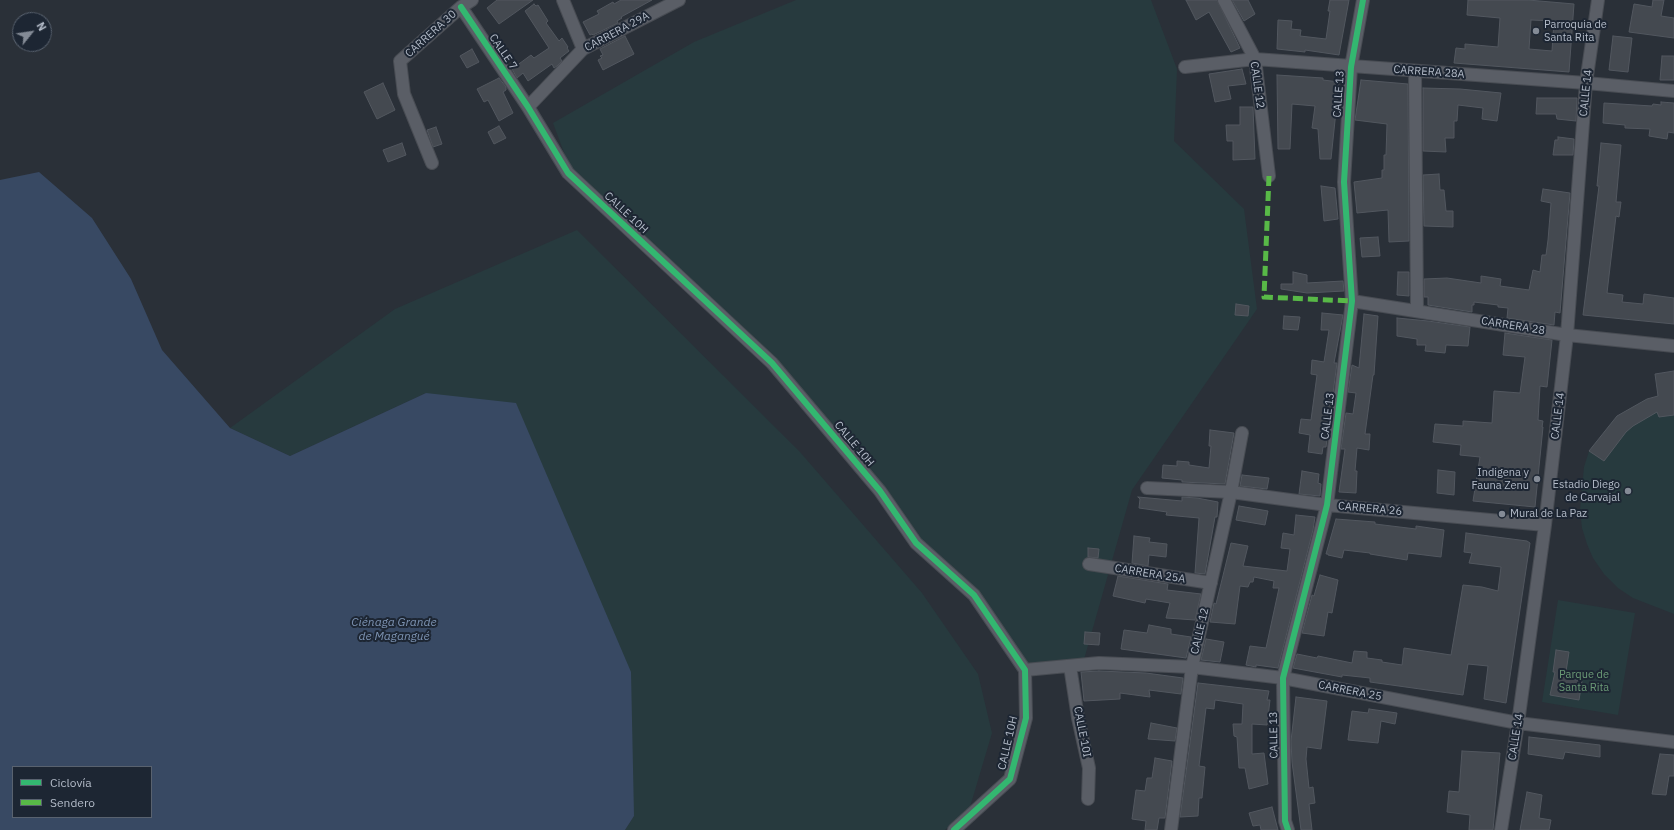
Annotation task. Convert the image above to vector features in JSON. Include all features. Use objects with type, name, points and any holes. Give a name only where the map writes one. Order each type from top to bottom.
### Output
[{"type":"street","name":"CARRERA 30","points":[[432,163],[404,94],[400,61],[461,7],[472,0]]},
{"type":"street","points":[[563,0],[583,49]]},
{"type":"street","name":"CARRERA 29A","points":[[528,107],[583,49],[679,0]]},
{"type":"street","name":"CALLE 12","points":[[1224,0],[1255,59],[1269,176]]},
{"type":"street","name":"CALLE 13","points":[[1288,830],[1285,821],[1283,678],[1327,505],[1352,301],[1344,182],[1350,67],[1363,0]]},
{"type":"street","name":"CALLE 14","points":[[1501,830],[1518,723],[1545,525],[1567,335],[1586,83],[1598,0]]},
{"type":"street","name":"CALLE 7","points":[[461,7],[528,107]]},
{"type":"street","name":"CARRERA 28A","points":[[1185,67],[1255,59],[1415,72],[1586,83],[1674,91]]},
{"type":"street","points":[[1415,72],[1417,311]]},
{"type":"street","name":"CALLE 10H","points":[[528,107],[568,172],[772,363],[880,491],[916,543],[974,595],[1024,670],[1026,718],[1010,779],[954,830]]},
{"type":"street","name":"CARRERA 28","points":[[1352,301],[1567,335],[1674,346]]},
{"type":"street","name":"CALLE 12","points":[[1171,830],[1192,667],[1231,492],[1242,433]]},
{"type":"street","name":"CARRERA 26","points":[[1147,488],[1231,492],[1327,505],[1545,525]]},
{"type":"street","name":"CARRERA 25A","points":[[1089,564],[1211,583]]},
{"type":"street","name":"CARRERA 25","points":[[1024,670],[1099,663],[1192,667],[1283,678],[1518,723],[1674,742]]},
{"type":"street","name":"CALLE 10I","points":[[1070,666],[1078,718],[1089,768],[1088,799]]},
{"type":"green space","points":[[796,0],[1151,0],[1177,69],[1174,141],[1244,209],[1257,309],[1132,490],[1083,663],[1026,667],[976,594],[918,540],[775,359],[571,171],[553,123],[694,42]]},
{"type":"green space","points":[[577,230],[800,452],[922,593],[978,674],[992,733],[970,807],[945,830],[625,830],[634,816],[426,393],[290,456],[230,428],[395,309]]},
{"type":"green space","name":"Estadio Diego de Carvajal","points":[[1674,371],[1674,614],[1633,598],[1618,588],[1604,574],[1593,558],[1587,544],[1582,528],[1580,510],[1584,467],[1589,451],[1617,416],[1647,399],[1658,397],[1655,374]]},
{"type":"green space","name":"Parque de Santa Rita","points":[[1558,600],[1635,613],[1618,715],[1542,702]]},
{"type":"water","name":"Ciénaga Grande de Magangué","points":[[39,172],[92,218],[131,279],[162,350],[230,428],[290,456],[426,393],[516,403],[631,672],[634,816],[625,830],[0,830],[0,180]]},
{"type":"building","points":[[497,0],[533,0],[499,24],[487,8]]},
{"type":"building","points":[[621,0],[652,0],[621,17],[622,18],[617,21],[618,23],[590,35],[583,22],[599,14],[597,11],[613,2],[614,4]]},
{"type":"building","points":[[1186,0],[1217,0],[1240,48],[1231,52],[1209,12],[1196,20]]},
{"type":"building","points":[[1232,0],[1248,0],[1255,14],[1244,21]]},
{"type":"building","points":[[1330,0],[1349,0],[1339,55],[1305,50],[1305,52],[1277,49],[1278,20],[1292,21],[1291,29],[1301,30],[1300,36],[1326,39]]},
{"type":"building","name":"Parroquia de Santa Rita","points":[[1468,0],[1528,0],[1574,4],[1569,72],[1454,63],[1456,48],[1465,49],[1465,44],[1498,47],[1500,18],[1467,15]],"holes":[[[1531,20],[1554,21],[1552,51],[1529,49]]]},
{"type":"building","points":[[1653,0],[1664,0],[1661,16],[1674,18],[1674,38],[1629,32],[1634,4],[1652,7]]},
{"type":"building","points":[[534,4],[536,6],[538,5],[548,21],[546,23],[559,41],[562,38],[569,51],[560,58],[562,61],[557,66],[554,68],[552,64],[528,81],[523,73],[517,78],[512,69],[531,55],[534,58],[549,48],[525,11]]},
{"type":"building","points":[[625,36],[634,54],[603,70],[598,60],[602,58],[600,56],[603,55],[600,49]]},
{"type":"building","points":[[1613,36],[1632,38],[1628,72],[1609,70]]},
{"type":"building","points":[[472,49],[479,62],[467,68],[460,56]]},
{"type":"building","points":[[1662,56],[1674,56],[1674,80],[1660,80]]},
{"type":"building","points":[[1242,69],[1246,84],[1228,86],[1231,99],[1215,102],[1209,74]]},
{"type":"building","points":[[1277,75],[1323,78],[1323,80],[1339,82],[1331,159],[1320,159],[1318,129],[1312,128],[1315,106],[1292,104],[1290,149],[1278,149]]},
{"type":"building","points":[[499,78],[506,87],[506,90],[503,92],[513,113],[499,121],[488,100],[484,102],[477,89]]},
{"type":"building","points":[[1361,80],[1408,84],[1409,241],[1389,242],[1388,210],[1357,213],[1354,182],[1382,178],[1382,170],[1384,170],[1384,155],[1386,155],[1387,124],[1355,120]]},
{"type":"building","points":[[383,83],[395,110],[377,119],[364,92]]},
{"type":"building","points":[[1423,88],[1460,89],[1501,93],[1497,121],[1482,119],[1483,108],[1458,105],[1457,121],[1454,121],[1454,138],[1445,138],[1446,152],[1423,151]]},
{"type":"building","points":[[1537,98],[1577,98],[1576,121],[1557,119],[1556,114],[1536,114]]},
{"type":"building","points":[[1661,102],[1674,103],[1674,133],[1668,132],[1667,139],[1649,136],[1650,129],[1625,128],[1625,125],[1603,123],[1604,103],[1652,106],[1653,104],[1661,105]]},
{"type":"building","points":[[1240,107],[1253,107],[1255,159],[1233,160],[1233,141],[1227,141],[1226,125],[1240,125]]},
{"type":"building","points":[[499,126],[506,138],[494,144],[488,132]]},
{"type":"building","points":[[436,127],[442,144],[433,147],[427,130]]},
{"type":"building","points":[[1558,137],[1574,139],[1573,155],[1553,155],[1555,140],[1558,140]]},
{"type":"building","points":[[402,143],[406,155],[388,162],[383,150]]},
{"type":"building","points":[[1601,143],[1621,145],[1616,202],[1621,202],[1619,217],[1616,216],[1607,293],[1623,295],[1622,302],[1643,304],[1644,294],[1674,298],[1674,324],[1583,315],[1599,186],[1597,186]]},
{"type":"building","points":[[1439,174],[1440,190],[1444,190],[1446,211],[1453,211],[1453,227],[1424,226],[1423,175]]},
{"type":"building","points":[[1321,186],[1335,188],[1338,219],[1324,221]]},
{"type":"building","points":[[1543,189],[1570,193],[1560,313],[1555,312],[1554,325],[1507,318],[1508,308],[1498,307],[1498,305],[1474,302],[1474,305],[1472,305],[1472,312],[1428,305],[1428,297],[1424,297],[1424,279],[1447,278],[1481,283],[1481,276],[1501,279],[1500,286],[1529,290],[1533,270],[1540,272],[1542,255],[1546,255],[1551,203],[1541,201]]},
{"type":"building","points":[[1378,237],[1380,256],[1362,257],[1360,238]]},
{"type":"building","points":[[1293,272],[1307,275],[1307,283],[1343,281],[1344,291],[1307,293],[1281,289],[1281,284],[1293,284]]},
{"type":"building","points":[[1398,272],[1409,272],[1409,296],[1397,295]]},
{"type":"building","points":[[1236,304],[1249,306],[1248,316],[1235,315]]},
{"type":"building","points":[[1322,313],[1343,315],[1334,363],[1337,363],[1326,447],[1323,447],[1322,454],[1308,452],[1310,435],[1299,433],[1301,419],[1311,420],[1317,375],[1311,374],[1312,360],[1324,362],[1329,330],[1321,330]]},
{"type":"building","points":[[1364,314],[1378,316],[1374,375],[1365,434],[1370,434],[1369,450],[1357,448],[1355,471],[1357,471],[1356,493],[1339,492],[1345,449],[1341,449],[1346,413],[1353,414],[1356,393],[1348,392],[1352,365],[1359,368]]},
{"type":"building","points":[[1284,316],[1300,317],[1298,330],[1283,329]]},
{"type":"building","points":[[1397,318],[1470,327],[1468,346],[1446,345],[1445,353],[1425,351],[1426,345],[1417,345],[1417,339],[1397,336]]},
{"type":"building","points":[[1505,333],[1552,340],[1547,387],[1540,386],[1538,420],[1543,421],[1543,427],[1535,507],[1473,501],[1480,457],[1460,455],[1461,445],[1433,442],[1435,424],[1463,426],[1463,421],[1492,423],[1494,391],[1520,393],[1525,357],[1503,355]]},
{"type":"building","points":[[1674,371],[1674,415],[1659,417],[1657,412],[1633,426],[1626,432],[1604,461],[1589,451],[1617,416],[1647,399],[1658,396],[1655,374]]},
{"type":"building","points":[[1210,430],[1234,433],[1225,484],[1182,482],[1182,480],[1162,478],[1163,465],[1177,466],[1177,461],[1189,462],[1189,465],[1209,468],[1211,446],[1209,446]]},
{"type":"building","points":[[1438,470],[1455,472],[1454,495],[1437,493]]},
{"type":"building","points":[[1302,471],[1319,474],[1318,483],[1321,484],[1320,496],[1299,494]]},
{"type":"building","points":[[1242,475],[1269,478],[1267,489],[1240,486]]},
{"type":"building","points":[[1138,497],[1182,501],[1182,497],[1218,502],[1217,517],[1215,517],[1205,574],[1195,573],[1199,518],[1166,515],[1167,512],[1139,508],[1140,499]]},
{"type":"building","points":[[1239,506],[1268,511],[1265,525],[1236,520]]},
{"type":"building","points":[[1296,515],[1315,517],[1278,668],[1246,665],[1250,646],[1266,648],[1279,588],[1273,588],[1274,581],[1254,577],[1253,582],[1250,582],[1248,587],[1240,586],[1235,624],[1210,622],[1231,543],[1248,546],[1243,566],[1287,571],[1290,549],[1281,548],[1283,533],[1294,535]]},
{"type":"building","points":[[1336,519],[1375,522],[1375,524],[1416,529],[1416,526],[1444,530],[1441,557],[1408,553],[1407,560],[1344,550],[1342,558],[1328,555],[1326,554]]},
{"type":"building","points":[[1466,533],[1527,541],[1530,543],[1506,703],[1484,699],[1488,666],[1468,664],[1463,695],[1370,682],[1370,678],[1342,675],[1342,677],[1293,668],[1297,654],[1317,658],[1318,656],[1352,663],[1354,651],[1367,652],[1367,658],[1402,665],[1404,648],[1451,655],[1463,585],[1482,587],[1498,591],[1501,567],[1469,563],[1472,553],[1464,552]]},
{"type":"building","points":[[1134,536],[1150,538],[1149,542],[1167,544],[1166,557],[1149,555],[1148,566],[1132,563]]},
{"type":"building","points":[[1088,548],[1099,549],[1098,558],[1088,557]]},
{"type":"building","points":[[1320,575],[1338,580],[1332,613],[1328,612],[1324,636],[1302,633],[1312,595],[1314,596]]},
{"type":"building","points":[[1118,576],[1168,584],[1167,590],[1201,594],[1195,620],[1166,618],[1170,603],[1146,599],[1145,603],[1113,596]]},
{"type":"building","points":[[1149,625],[1171,629],[1171,634],[1191,637],[1186,658],[1121,649],[1124,630],[1147,633]]},
{"type":"building","points":[[1085,632],[1100,633],[1099,645],[1084,644]]},
{"type":"building","points":[[1206,639],[1224,642],[1220,662],[1201,660]]},
{"type":"building","points":[[1556,650],[1569,652],[1565,678],[1582,681],[1579,700],[1550,695],[1555,672],[1553,672]]},
{"type":"building","points":[[1099,671],[1146,673],[1183,678],[1181,694],[1149,690],[1150,697],[1120,693],[1120,699],[1084,701],[1081,672]]},
{"type":"building","points":[[1198,683],[1269,691],[1267,700],[1270,700],[1267,725],[1252,724],[1252,754],[1264,753],[1268,784],[1249,789],[1245,768],[1239,768],[1237,737],[1234,736],[1233,724],[1242,724],[1243,704],[1215,700],[1214,709],[1206,708],[1199,766],[1205,767],[1202,798],[1199,798],[1198,816],[1180,817]]},
{"type":"building","points":[[1296,697],[1327,701],[1321,749],[1307,747],[1306,759],[1309,788],[1313,787],[1315,803],[1309,804],[1312,830],[1301,830],[1292,762],[1291,741]]},
{"type":"building","points":[[1369,709],[1397,713],[1395,724],[1381,721],[1378,743],[1348,740],[1352,711],[1368,713]]},
{"type":"building","points":[[1151,723],[1177,728],[1175,741],[1148,739]]},
{"type":"building","points":[[1529,737],[1600,745],[1600,757],[1565,752],[1563,759],[1528,754]]},
{"type":"building","points":[[1462,751],[1500,753],[1493,830],[1469,830],[1470,815],[1447,812],[1449,791],[1459,792]]},
{"type":"building","points":[[1660,754],[1674,755],[1674,776],[1669,776],[1666,795],[1652,794]]},
{"type":"building","points":[[1155,758],[1172,761],[1165,818],[1159,818],[1157,830],[1145,830],[1146,821],[1132,819],[1136,790],[1145,791],[1147,778],[1152,778]]},
{"type":"building","points":[[1527,792],[1542,795],[1539,818],[1551,820],[1549,830],[1520,830]]},
{"type":"building","points":[[1272,807],[1278,830],[1261,830],[1260,825],[1253,826],[1249,813]]},
{"type":"marked path","points":[[1269,176],[1264,297],[1352,301]]},
{"type":"cycle path","points":[[1288,830],[1285,821],[1283,678],[1327,505],[1352,301],[1344,182],[1351,67],[1363,0]]},
{"type":"cycle path","points":[[461,7],[528,107],[568,173],[772,363],[880,491],[916,543],[974,595],[1025,670],[1026,718],[1010,779],[954,830]]},
{"type":"place","name":"Parroquia de Santa Rita","points":[[1536,31]]},
{"type":"place","name":"Indigena y Fauna Zenu","points":[[1537,479]]},
{"type":"place","name":"Estadio Diego de Carvajal","points":[[1628,491]]},
{"type":"place","name":"Mural de La Paz","points":[[1502,514]]}]
